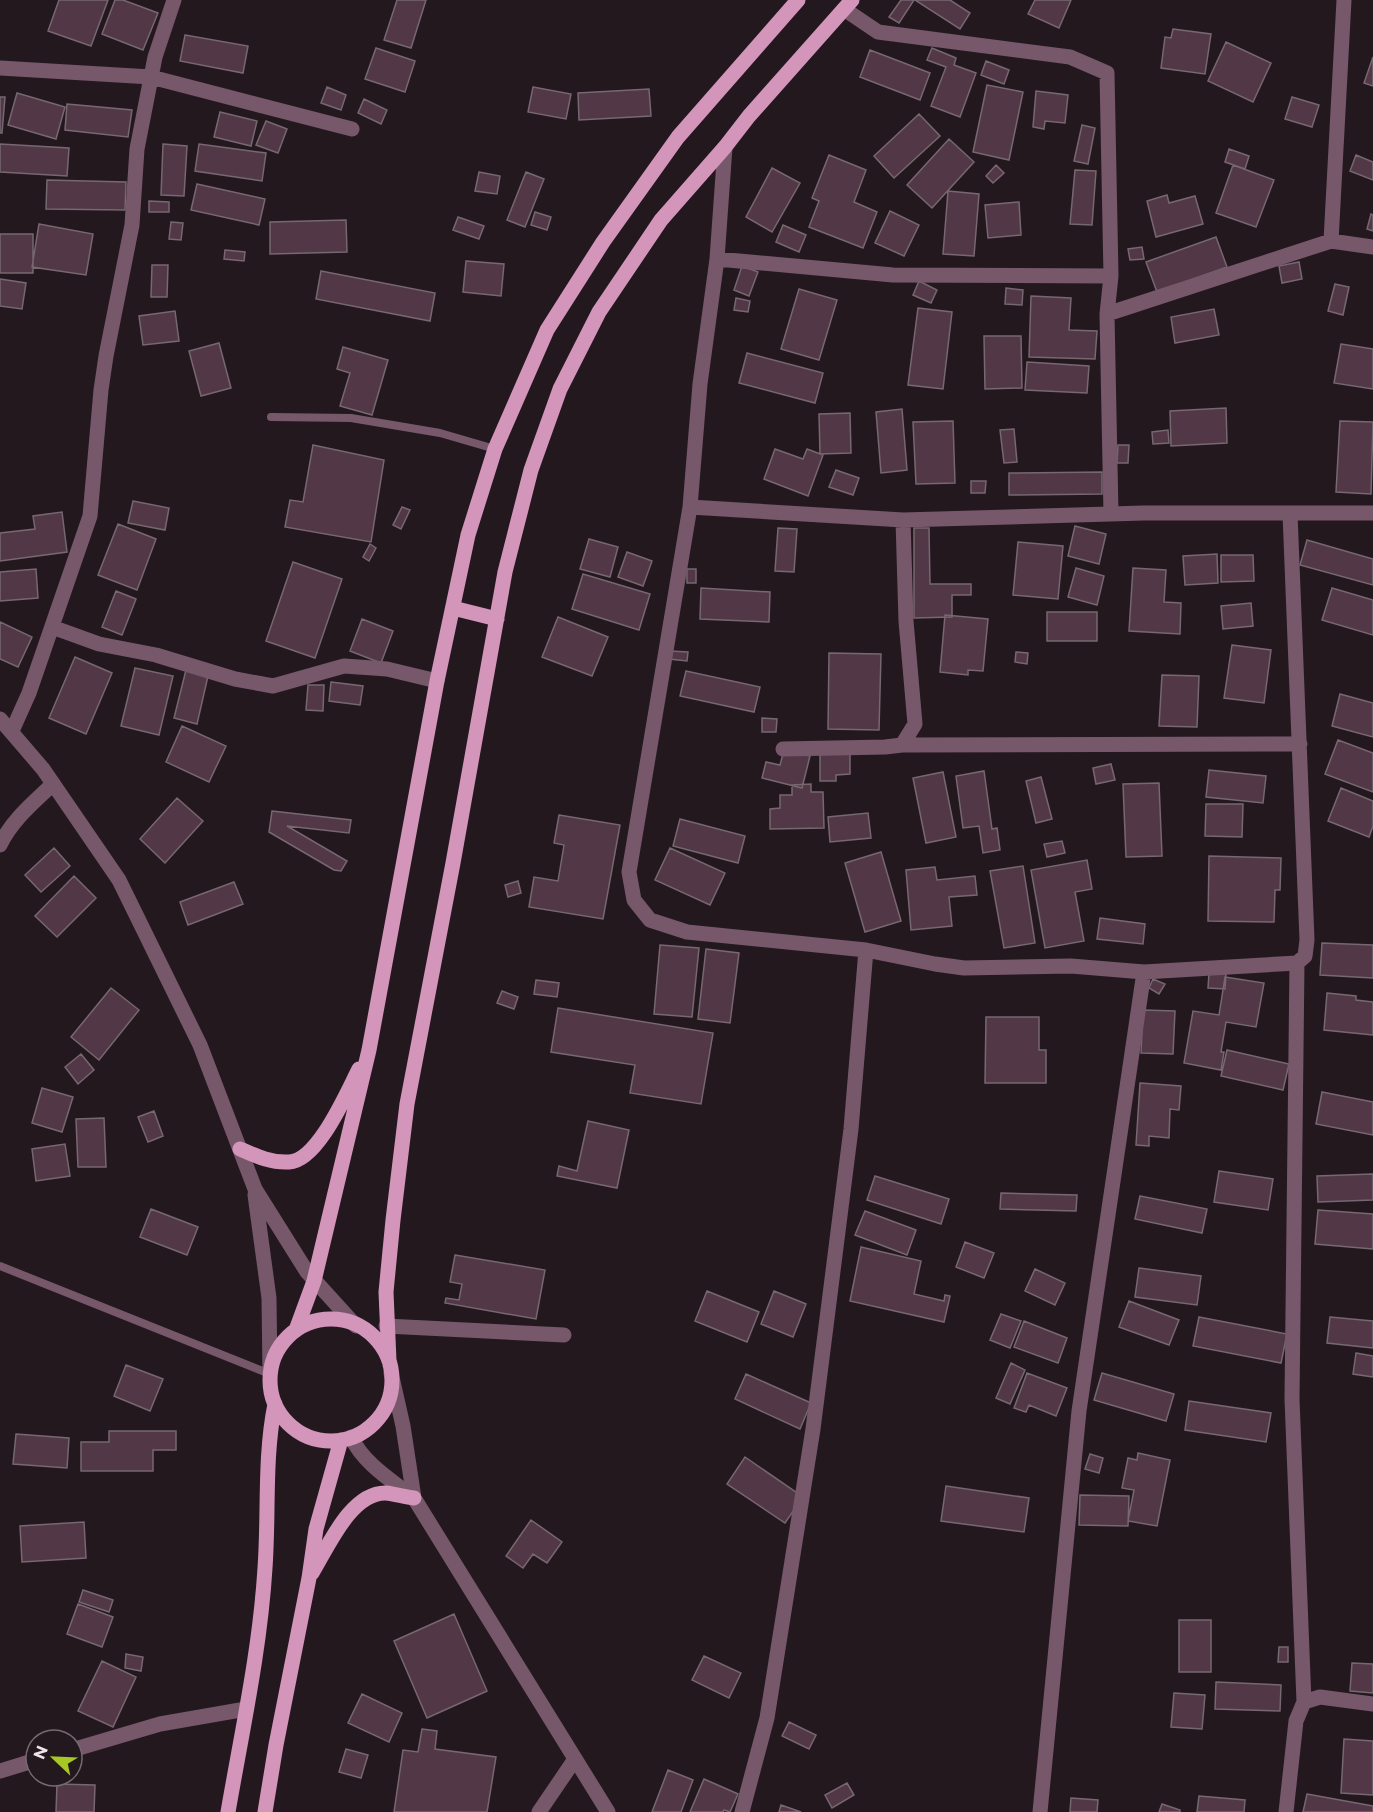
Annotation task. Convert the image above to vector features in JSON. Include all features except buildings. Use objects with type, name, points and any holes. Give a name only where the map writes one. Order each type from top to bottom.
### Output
[{"type":"main road","points":[[296,1330],[314,1281],[369,1050],[428,740],[437,681],[468,535],[495,449],[547,330],[603,242],[678,137],[798,0]]},
{"type":"main road","points":[[390,1367],[381,1345],[369,1332],[339,1319],[324,1319],[296,1330],[281,1345],[272,1364],[270,1387],[276,1404],[287,1422],[297,1431],[321,1440],[346,1438],[370,1426],[387,1404],[391,1389],[390,1367],[386,1326],[387,1292],[407,1104],[505,573],[531,470],[560,389],[599,312],[661,220],[749,116],[848,5]]},
{"type":"main road","points":[[453,608],[497,619]]},
{"type":"main road","points":[[240,1149],[270,1161],[291,1162],[309,1153],[339,1107],[369,1050]]},
{"type":"main road","points":[[228,1812],[256,1652],[265,1569],[270,1431],[276,1404]]},
{"type":"main road","points":[[265,1812],[309,1578],[316,1529],[346,1438]]},
{"type":"main road","points":[[309,1578],[347,1516],[369,1497],[385,1493],[414,1498]]},
{"type":"street","points":[[12,731],[29,693],[90,516],[102,378],[132,225],[137,149],[155,57],[174,0]]},
{"type":"street","points":[[1331,241],[1344,0]]},
{"type":"street","points":[[848,5],[878,32],[1070,57],[1107,73],[1111,276],[1107,314],[1111,514]]},
{"type":"street","points":[[0,68],[151,77],[352,129]]},
{"type":"street","points":[[725,147],[717,259],[700,384],[690,507],[629,872],[634,900],[650,920],[687,932],[866,950],[964,968],[1071,966],[1144,972],[1297,963],[1305,956],[1307,940],[1290,514]]},
{"type":"street","points":[[1107,314],[1331,241],[1373,247]]},
{"type":"street","points":[[717,259],[892,275],[1111,276]]},
{"type":"street","points":[[690,507],[903,520],[1111,514],[1373,513]]},
{"type":"street","points":[[902,745],[915,723],[906,621],[903,520]]},
{"type":"street","points":[[52,627],[99,644],[156,655],[235,679],[273,686],[344,666],[387,669],[437,681]]},
{"type":"street","points":[[0,719],[53,784],[118,880],[200,1045],[255,1189],[284,1238],[314,1281],[356,1326]]},
{"type":"street","points":[[783,749],[902,745],[1300,744]]},
{"type":"street","points":[[0,845],[6,831],[18,817],[53,784]]},
{"type":"street","points":[[742,1812],[767,1718],[813,1429],[851,1129],[866,950]]},
{"type":"street","points":[[1286,1812],[1296,1721],[1304,1702],[1292,1399],[1297,963]]},
{"type":"street","points":[[1040,1812],[1079,1411],[1144,972]]},
{"type":"street","points":[[255,1189],[269,1298],[270,1374]]},
{"type":"street","points":[[386,1326],[564,1335]]},
{"type":"street","points":[[390,1367],[403,1426],[414,1498]]},
{"type":"street","points":[[346,1438],[369,1462],[414,1498],[608,1812]]},
{"type":"street","points":[[1304,1702],[1320,1697],[1373,1704]]},
{"type":"street","points":[[84,1746],[160,1724],[246,1709]]},
{"type":"street","points":[[539,1812],[575,1759]]},
{"type":"street","points":[[0,1771],[24,1764]]},
{"type":"lane","points":[[272,417],[351,418],[440,433],[495,449]]},
{"type":"lane","points":[[0,1266],[270,1374]]}]
